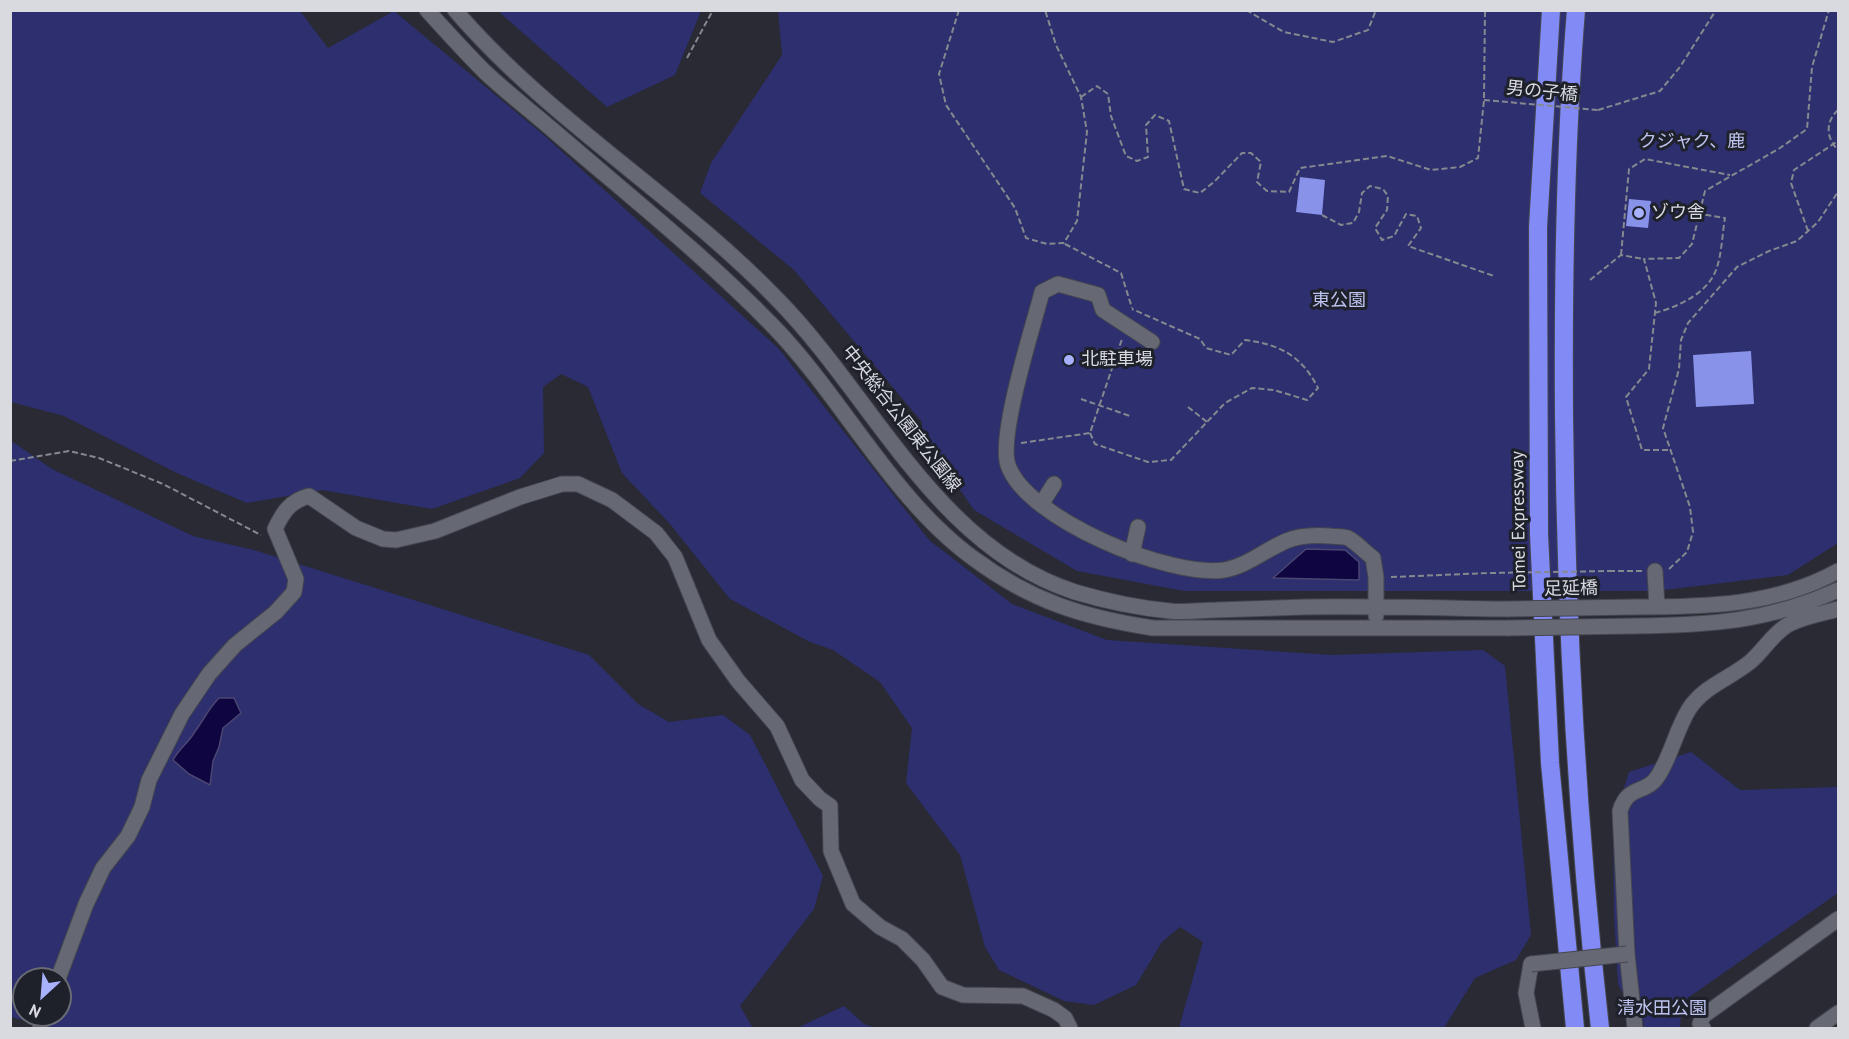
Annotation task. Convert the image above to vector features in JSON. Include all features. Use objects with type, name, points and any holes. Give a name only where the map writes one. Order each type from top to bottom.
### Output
[{"type":"highway","name":"Tomei Expressway","points":[[1551,10],[1538,227],[1539,534],[1550,763],[1575,1029]]},
{"type":"highway","points":[[1576,10],[1564,233],[1565,536],[1575,764],[1600,1029]]},
{"type":"street","name":"足延橋","points":[[427,10],[485,72],[710,266],[774,327],[836,400],[922,512],[971,557],[1017,588],[1057,606],[1100,619],[1153,628],[1634,626],[1730,623],[1785,611],[1839,590]]},
{"type":"street","name":"中央総合公園東公園線","points":[[454,10],[487,46],[566,116],[692,220],[779,301],[841,373],[935,497],[960,522],[1009,560],[1074,591],[1172,612],[1424,607]]},
{"type":"street","points":[[1152,342],[1126,325],[1097,313],[1098,295],[1058,284],[1042,292],[1006,434],[1008,465],[1023,487],[1061,519],[1132,554],[1194,568],[1223,570],[1248,562],[1286,541],[1309,535],[1347,537],[1373,558],[1376,577],[1376,628]]},
{"type":"street","points":[[62,967],[86,904],[103,868],[128,836],[142,807],[149,780],[182,714],[209,674],[235,645],[276,612],[294,592],[296,579],[275,529],[284,510],[297,499],[309,496],[356,528],[383,539],[396,540],[435,531],[520,497],[562,484],[578,484],[612,500],[656,533],[675,557],[709,640],[738,681],[777,726],[802,780],[830,806],[831,851],[853,904],[880,927],[902,939],[923,960],[942,987],[963,995],[1023,996],[1065,1017],[1070,1029]]},
{"type":"street","points":[[1042,503],[1054,484]]},
{"type":"street","points":[[1132,554],[1138,527]]},
{"type":"street","points":[[1655,571],[1657,607],[1704,607],[1749,602],[1777,596],[1839,571]]},
{"type":"street","name":"足延橋","points":[[1424,607],[1508,609],[1657,607]]},
{"type":"street","points":[[1635,1029],[1627,954],[1620,811],[1623,799],[1633,790],[1650,786],[1658,777],[1688,711],[1702,692],[1751,661],[1771,638],[1788,625],[1839,609]]},
{"type":"street","points":[[1703,1029],[1700,1024],[1703,1016],[1839,919]]},
{"type":"street","points":[[1533,1029],[1526,993],[1531,964],[1627,954]]},
{"type":"street","points":[[1817,1029],[1839,1013]]},
{"type":"path","points":[[687,58],[713,10]]},
{"type":"path","points":[[959,10],[939,74],[946,105],[1015,208],[1026,238],[1047,244],[1064,243],[1121,273],[1132,309],[1090,433],[1095,444],[1149,462],[1172,460],[1225,403],[1252,388],[1274,390],[1307,400],[1317,388],[1308,369],[1273,344],[1245,340],[1231,355],[1206,348],[1200,339],[1132,309]]},
{"type":"path","points":[[1045,10],[1056,45],[1081,97],[1087,132],[1077,221],[1064,243]]},
{"type":"path","points":[[1246,10],[1284,32],[1333,42],[1368,30],[1376,10]]},
{"type":"path","points":[[1081,97],[1097,86],[1108,94],[1111,116],[1126,156],[1137,161],[1148,156],[1146,125],[1155,115],[1169,121],[1184,189],[1200,193],[1242,153],[1251,153],[1261,162],[1257,182],[1267,191],[1289,192],[1300,168],[1387,156],[1431,170],[1460,168],[1478,158],[1484,99],[1485,10]]},
{"type":"path","name":"男の子橋","points":[[1484,99],[1598,110],[1660,91],[1680,67],[1716,10]]},
{"type":"path","points":[[1621,255],[1644,259],[1679,258],[1692,244],[1705,191],[1807,129],[1812,68],[1829,10]]},
{"type":"path","points":[[1839,110],[1830,121],[1828,129],[1833,145],[1839,150]]},
{"type":"path","points":[[1808,231],[1791,183],[1794,170],[1839,141]]},
{"type":"path","points":[[1590,280],[1621,255],[1629,169],[1645,159],[1732,176]]},
{"type":"path","points":[[1322,215],[1341,225],[1353,223],[1359,212],[1362,193],[1370,186],[1383,189],[1388,196],[1387,210],[1375,228],[1382,240],[1394,236],[1406,214],[1417,216],[1420,228],[1408,246],[1494,276]]},
{"type":"path","points":[[1376,577],[1669,569],[1686,552],[1693,532],[1690,507],[1668,450],[1663,428],[1679,369],[1681,339],[1688,323],[1737,267],[1769,251],[1797,241],[1818,222],[1839,192]]},
{"type":"path","points":[[1655,313],[1674,308],[1696,295],[1715,272],[1725,218],[1700,214]]},
{"type":"path","points":[[1644,259],[1656,303],[1649,369],[1626,397],[1642,450],[1668,450]]},
{"type":"path","points":[[1081,399],[1130,416]]},
{"type":"path","points":[[1188,407],[1207,422]]},
{"type":"path","points":[[1006,445],[1090,433]]},
{"type":"path","points":[[10,461],[69,451],[99,458],[163,484],[240,526],[280,543]]},
{"type":"green space","points":[[11,11],[300,11],[328,48],[394,11],[545,136],[779,349],[929,540],[1012,604],[1107,640],[1331,655],[1483,650],[1505,666],[1531,935],[1516,960],[1475,978],[1444,1028],[1179,1028],[1203,942],[1180,927],[1162,942],[1136,985],[1094,1005],[1064,1001],[999,970],[985,947],[960,855],[906,783],[912,728],[880,682],[833,650],[810,642],[730,599],[670,524],[622,473],[588,387],[561,374],[543,387],[544,453],[520,478],[432,509],[322,490],[247,503],[177,473],[64,416],[11,402]]},
{"type":"green space","points":[[498,11],[701,11],[675,75],[607,107]]},
{"type":"green space","name":"東公園","points":[[778,11],[1838,11],[1838,543],[1788,575],[1656,591],[1184,591],[1077,571],[974,510],[921,434],[922,422],[794,270],[700,193],[711,163],[782,55]]},
{"type":"green space","points":[[10,440],[52,469],[193,536],[254,550],[589,655],[638,704],[669,722],[723,715],[750,735],[823,876],[814,909],[740,1006],[753,1028],[50,1027],[72,1027],[72,967],[12,967],[12,1017]]},
{"type":"green space","name":"清水田公園","points":[[1691,752],[1740,790],[1838,787],[1838,893],[1682,1002],[1680,1028],[1644,1028],[1643,1019],[1634,1016],[1618,984],[1614,915],[1613,823],[1629,772]]},
{"type":"green space","points":[[844,1006],[864,1024],[875,1028],[797,1028]]},
{"type":"shaded area","points":[[1306,549],[1345,550],[1359,562],[1359,580],[1273,578]]},
{"type":"shaded area","points":[[219,698],[234,698],[241,713],[223,728],[213,761],[210,785],[189,774],[173,760]]},
{"type":"building","points":[[1300,177],[1325,180],[1322,215],[1296,212]]},
{"type":"building","name":"ゾウ舎","points":[[1629,199],[1651,201],[1648,228],[1626,226]]},
{"type":"building","points":[[1751,351],[1754,404],[1696,407],[1693,355]]},
{"type":"place","name":"ゾウ舎","points":[[1639,213]]},
{"type":"place","name":"北駐車場","points":[[1069,360]]},
{"type":"park label","name":"クジャク、鹿","points":[[1692,142]]}]
